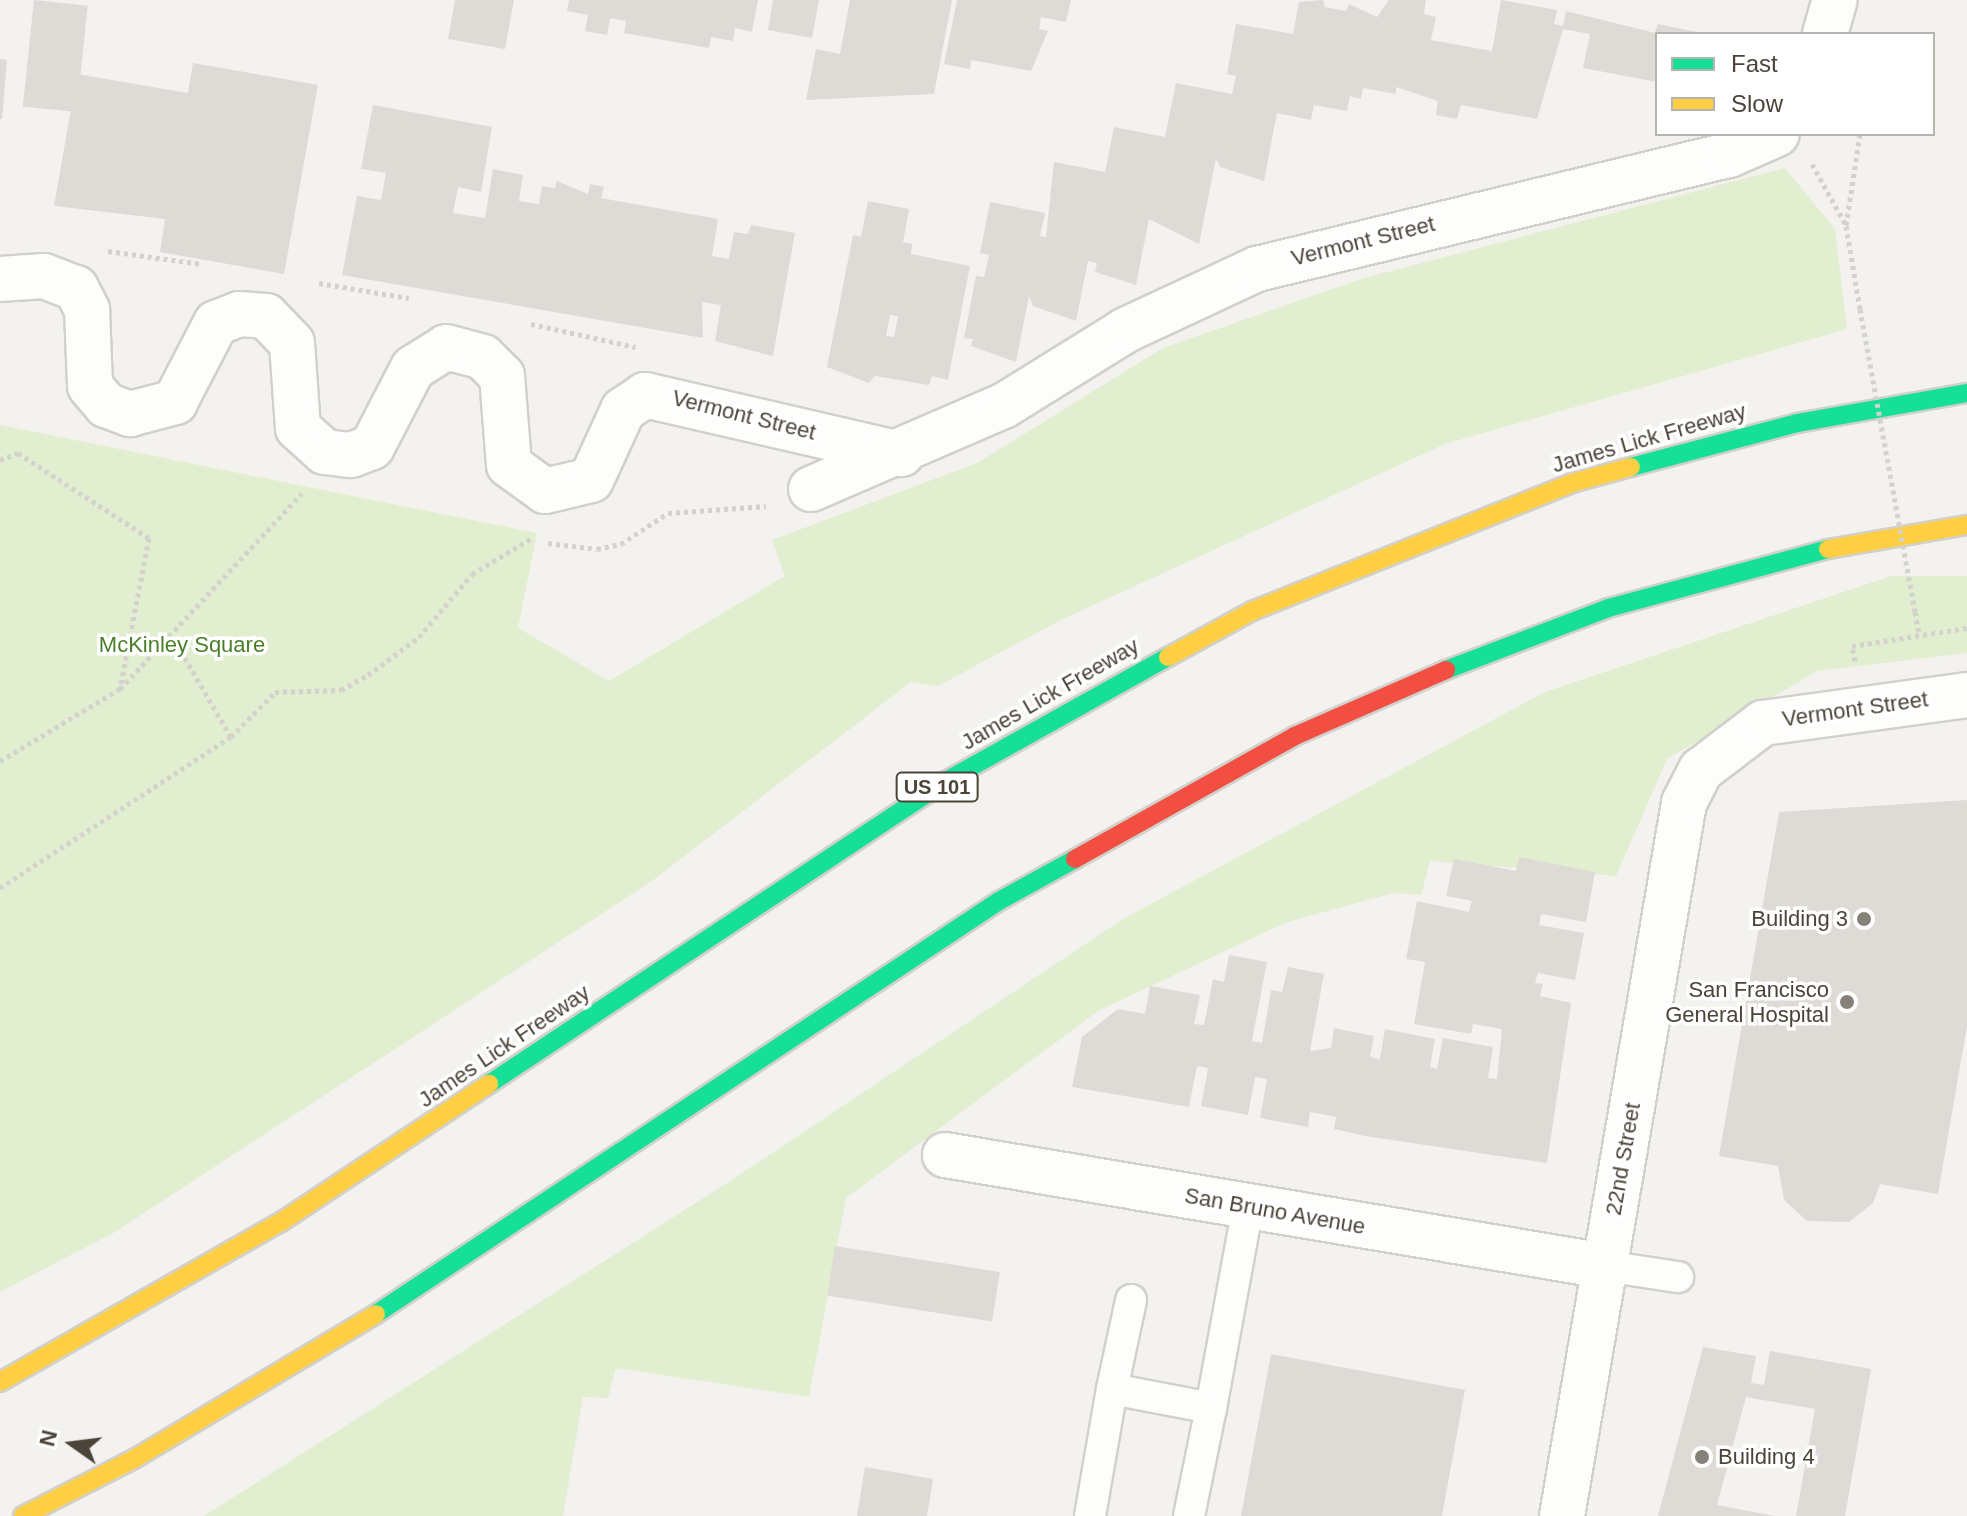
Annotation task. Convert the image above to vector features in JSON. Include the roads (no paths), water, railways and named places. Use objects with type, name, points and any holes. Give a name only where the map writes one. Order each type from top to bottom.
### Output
[{"type":"highway","name":"James Lick Freeway","points":[[0,1382],[281,1222],[946,781],[1252,611],[1572,483],[1797,423],[1967,393]]},
{"type":"highway","points":[[23,1516],[134,1459],[416,1291],[999,901],[1295,736],[1398,688],[1608,608],[1831,548],[1967,525]]},
{"type":"street","points":[[1826,32],[1835,0]]},
{"type":"street","name":"Vermont Street","points":[[811,489],[901,454],[1005,405],[1126,330],[1257,269],[1783,143]]},
{"type":"street","name":"Vermont Street","points":[[0,279],[44,276],[66,282],[83,298],[90,386],[106,405],[130,414],[175,402],[216,323],[239,314],[266,316],[292,343],[298,428],[325,452],[351,455],[372,447],[413,368],[434,350],[460,348],[483,357],[502,376],[509,465],[545,491],[591,480],[623,410],[645,395],[901,454]]},
{"type":"street","name":"Vermont Street","points":[[1684,803],[1701,770],[1763,723],[1862,705],[1967,695]]},
{"type":"street","name":"22nd Street","points":[[1562,1516],[1684,803]]},
{"type":"street","name":"San Bruno Avenue","points":[[945,1155],[1605,1266]]},
{"type":"lane","points":[[1189,1516],[1248,1206]]},
{"type":"lane","points":[[1605,1266],[1678,1277]]},
{"type":"lane","points":[[1090,1516],[1131,1300]]},
{"type":"lane","points":[[1112,1389],[1211,1408]]},
{"type":"place","name":"Building 3","points":[[1864,919]]},
{"type":"place","name":"San Francisco General Hospital","points":[[1847,1002]]},
{"type":"place","name":"Building 4","points":[[1702,1457]]},
{"type":"park label","name":"McKinley Square","points":[[182,645]]}]
